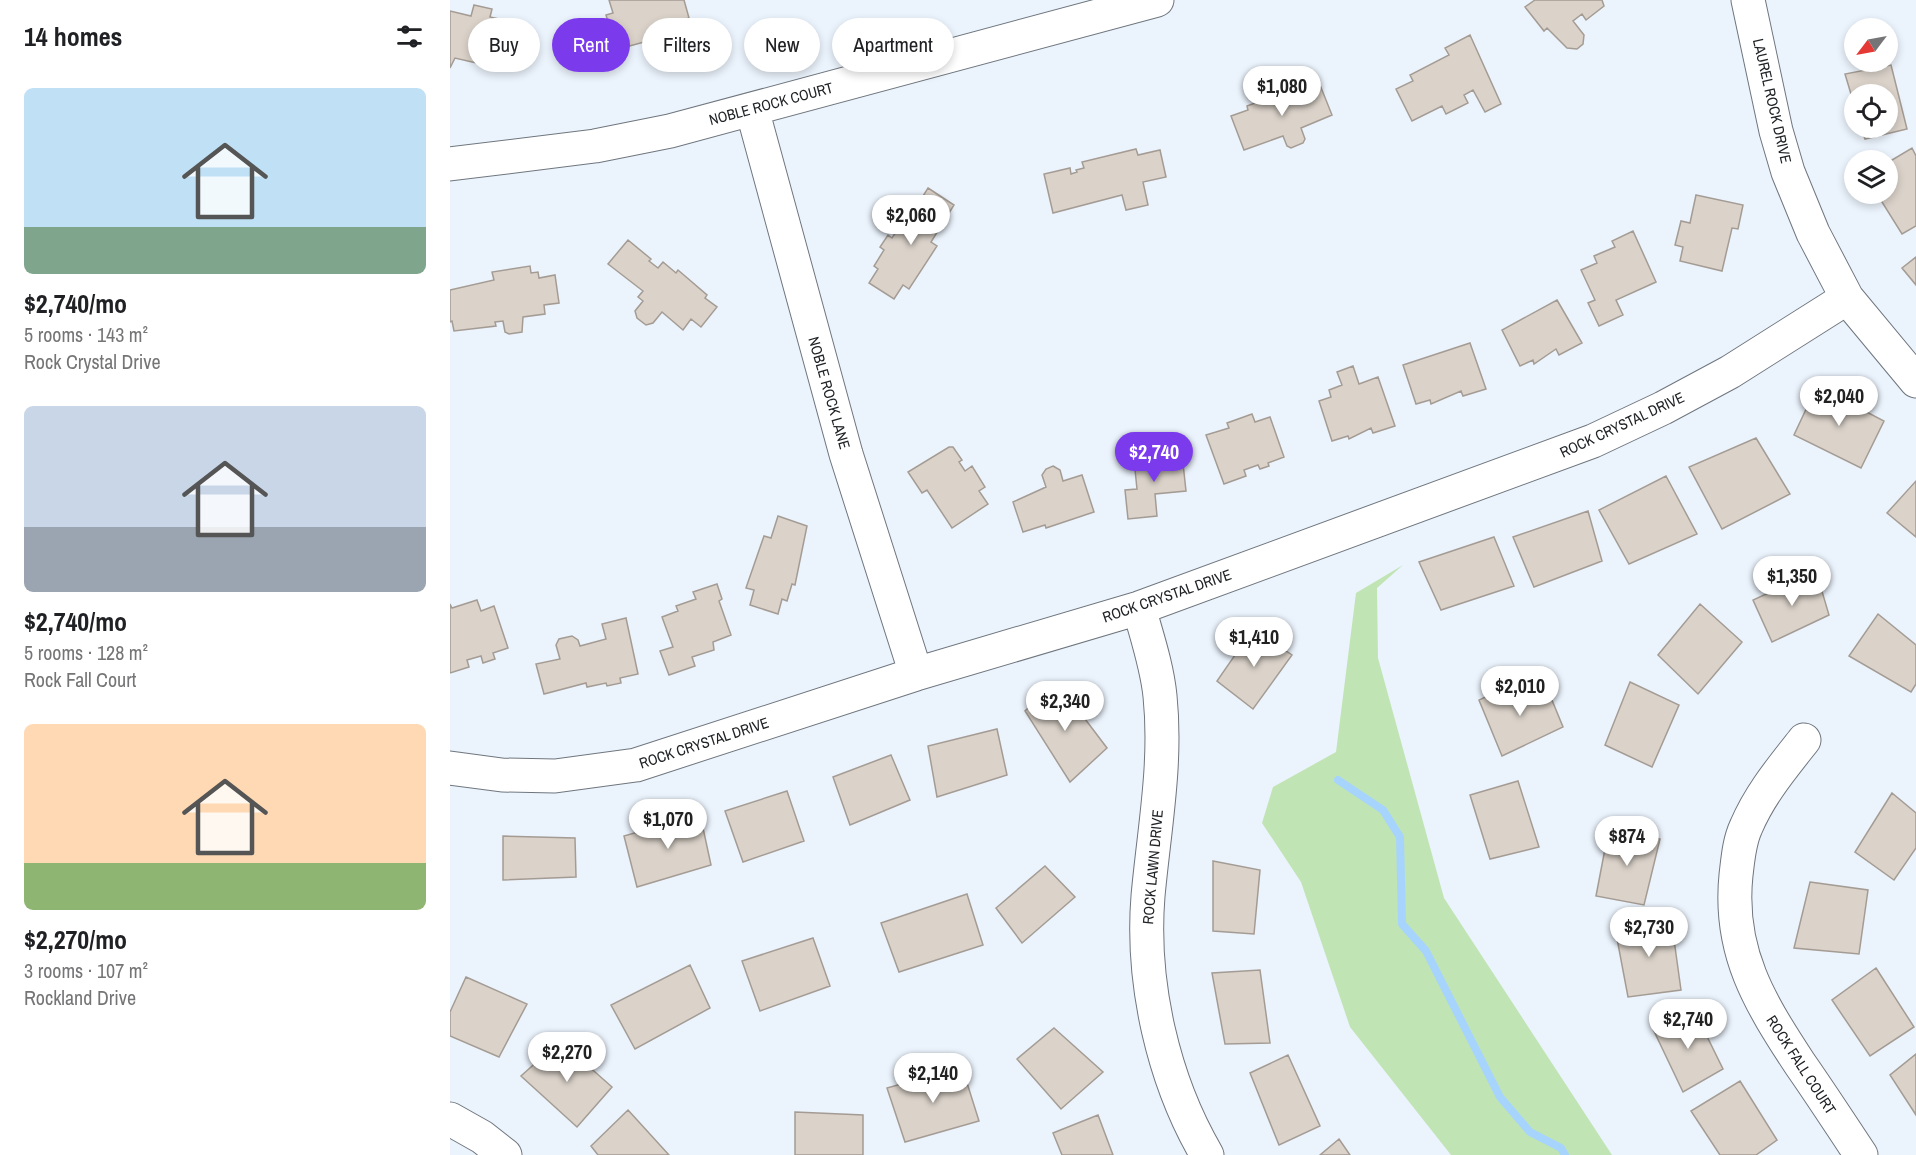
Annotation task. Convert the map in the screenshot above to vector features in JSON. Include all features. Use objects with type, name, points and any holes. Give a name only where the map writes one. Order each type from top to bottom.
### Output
[{"type":"street","name":"NOBLE ROCK COURT","points":[[450,164],[595,146],[752,109],[1157,0]]},
{"type":"street","name":"LAUREL ROCK DRIVE","points":[[1748,0],[1776,131],[1788,172],[1813,233],[1847,298],[1916,381]]},
{"type":"street","name":"NOBLE ROCK LANE","points":[[752,109],[846,454],[916,674]]},
{"type":"street","name":"ROCK CRYSTAL DRIVE","points":[[450,768],[502,775],[555,776],[636,765],[916,674],[1138,608],[1593,441],[1663,408],[1730,372],[1847,298]]},
{"type":"street","name":"ROCK LAWN DRIVE","points":[[1138,608],[1156,669],[1160,698],[1162,772],[1148,898],[1149,971],[1162,1041],[1172,1077],[1207,1155]]},
{"type":"street","name":"ROCK FALL COURT","points":[[1804,740],[1761,795],[1745,829],[1734,894],[1738,938],[1744,964],[1762,1005],[1861,1155]]},
{"type":"street","points":[[450,1119],[482,1137],[505,1155]]},
{"type":"green space","points":[[1403,565],[1377,588],[1378,658],[1444,898],[1612,1155],[1451,1155],[1350,1027],[1301,882],[1262,823],[1273,787],[1336,752],[1356,593]]},
{"type":"building","points":[[609,0],[684,0],[689,18],[642,18],[642,43],[630,46],[630,18],[607,18],[606,15],[613,13]]},
{"type":"building","points":[[1535,0],[1602,0],[1604,6],[1586,20],[1582,14],[1573,21],[1584,35],[1583,44],[1577,49],[1567,48],[1547,28],[1544,31],[1525,7]]},
{"type":"building","points":[[474,5],[492,9],[490,17],[494,18],[468,18],[468,61],[455,58],[450,68],[450,11],[471,16]]},
{"type":"building","points":[[1470,35],[1501,104],[1485,112],[1473,90],[1464,95],[1468,103],[1446,114],[1442,106],[1412,121],[1396,89],[1413,81],[1410,75],[1449,55],[1445,48]]},
{"type":"building","points":[[1893,72],[1896,84],[1848,84],[1845,74]]},
{"type":"building","points":[[1318,80],[1332,115],[1301,128],[1305,139],[1303,143],[1291,148],[1287,146],[1283,136],[1244,150],[1231,116],[1248,110],[1247,106]]},
{"type":"building","points":[[1898,93],[1907,129],[1898,131]]},
{"type":"building","points":[[1912,148],[1916,156],[1916,226],[1902,234],[1883,204],[1898,204],[1898,156]]},
{"type":"building","points":[[1136,149],[1138,155],[1160,150],[1166,177],[1143,182],[1148,205],[1126,210],[1122,195],[1053,213],[1044,174],[1070,168],[1071,174],[1084,168],[1082,162]]},
{"type":"building","points":[[928,188],[954,205],[931,242],[937,246],[909,289],[903,285],[894,299],[869,283],[878,269],[874,266],[884,250],[880,247],[888,235],[892,238],[902,223],[905,225]]},
{"type":"building","points":[[1696,195],[1743,205],[1738,229],[1732,228],[1722,271],[1680,261],[1683,247],[1675,245],[1681,221],[1690,223]]},
{"type":"building","points":[[1633,231],[1656,282],[1616,300],[1623,315],[1599,326],[1588,303],[1595,300],[1581,270],[1597,263],[1594,256],[1615,247],[1612,241]]},
{"type":"building","points":[[628,240],[651,259],[649,261],[658,268],[663,262],[676,273],[678,270],[707,295],[705,298],[717,307],[701,327],[691,319],[683,330],[662,312],[653,323],[646,325],[637,318],[635,311],[643,301],[638,297],[643,291],[608,264]]},
{"type":"building","points":[[1916,257],[1916,285],[1902,268]]},
{"type":"building","points":[[530,266],[531,273],[538,272],[539,278],[555,275],[559,303],[544,305],[545,314],[523,317],[522,332],[509,334],[505,332],[503,321],[495,322],[496,326],[454,331],[452,321],[450,322],[450,290],[494,280],[492,272]]},
{"type":"building","points":[[1557,300],[1582,343],[1559,355],[1556,349],[1534,364],[1533,360],[1520,366],[1502,330]]},
{"type":"building","points":[[1470,343],[1486,389],[1463,396],[1461,391],[1431,404],[1430,400],[1416,404],[1403,365]]},
{"type":"building","points":[[1353,366],[1359,384],[1378,377],[1395,426],[1373,433],[1371,428],[1349,439],[1348,436],[1332,441],[1319,401],[1331,397],[1329,390],[1342,385],[1337,372]]},
{"type":"building","points":[[1817,386],[1884,421],[1861,468],[1794,435]]},
{"type":"building","points":[[1252,414],[1255,422],[1270,417],[1284,457],[1260,469],[1258,465],[1244,470],[1246,476],[1224,484],[1206,435],[1229,428],[1227,423]]},
{"type":"building","points":[[1756,438],[1790,494],[1722,529],[1689,467]]},
{"type":"building","points":[[949,447],[953,447],[962,460],[959,462],[965,471],[972,466],[985,487],[979,491],[988,504],[952,528],[927,490],[922,493],[908,472]]},
{"type":"building","points":[[1168,450],[1168,456],[1182,454],[1186,491],[1155,494],[1157,516],[1128,519],[1125,490],[1137,489],[1134,460],[1148,458],[1148,453]]},
{"type":"building","points":[[1053,466],[1060,470],[1063,481],[1082,475],[1094,512],[1046,528],[1045,525],[1023,532],[1013,502],[1046,487],[1042,475],[1046,469]]},
{"type":"building","points":[[1666,476],[1697,534],[1629,564],[1599,510]]},
{"type":"building","points":[[1916,481],[1916,537],[1887,513]]},
{"type":"building","points":[[1588,511],[1602,561],[1534,587],[1513,537]]},
{"type":"building","points":[[778,516],[807,526],[795,585],[792,584],[787,601],[782,599],[778,614],[750,605],[754,590],[746,588],[764,536],[771,538]]},
{"type":"building","points":[[1494,537],[1514,586],[1441,610],[1419,562]]},
{"type":"building","points":[[1816,571],[1829,615],[1772,642],[1753,600]]},
{"type":"building","points":[[717,584],[722,599],[719,601],[731,635],[713,642],[714,650],[692,657],[695,666],[669,675],[660,651],[673,647],[662,617],[678,611],[676,606],[696,599],[693,592]]},
{"type":"building","points":[[477,600],[481,611],[494,606],[508,648],[493,653],[495,659],[483,663],[481,656],[467,660],[469,667],[450,673],[450,604],[452,608]]},
{"type":"building","points":[[1700,604],[1742,642],[1698,694],[1658,655]]},
{"type":"building","points":[[1878,614],[1916,645],[1916,684],[1911,692],[1849,656]]},
{"type":"building","points":[[626,618],[638,674],[620,678],[621,683],[607,686],[606,683],[587,687],[586,683],[544,694],[536,664],[560,659],[556,645],[559,639],[572,636],[578,640],[580,646],[606,639],[602,624]]},
{"type":"building","points":[[1253,629],[1292,655],[1253,709],[1217,681]]},
{"type":"building","points":[[1057,682],[1107,748],[1070,782],[1025,711]]},
{"type":"building","points":[[1630,682],[1679,705],[1652,767],[1605,745]]},
{"type":"building","points":[[1514,683],[1522,699],[1547,688],[1563,727],[1502,756],[1479,700]]},
{"type":"building","points":[[997,729],[1007,775],[937,797],[928,746]]},
{"type":"building","points":[[891,755],[910,800],[850,825],[833,777]]},
{"type":"building","points":[[1518,781],[1539,847],[1490,859],[1470,795]]},
{"type":"building","points":[[787,791],[804,841],[743,862],[725,811]]},
{"type":"building","points":[[1892,793],[1916,813],[1916,848],[1894,880],[1855,852]]},
{"type":"building","points":[[700,814],[711,865],[637,887],[624,836]]},
{"type":"building","points":[[1609,828],[1660,839],[1644,905],[1596,896]]},
{"type":"building","points":[[503,836],[575,838],[576,877],[503,880]]},
{"type":"building","points":[[1213,861],[1260,870],[1254,934],[1213,931]]},
{"type":"building","points":[[1045,866],[1075,897],[1022,943],[996,908]]},
{"type":"building","points":[[1810,882],[1868,890],[1859,954],[1794,948]]},
{"type":"building","points":[[967,894],[983,945],[899,972],[881,923]]},
{"type":"building","points":[[1671,918],[1681,990],[1628,997],[1615,928]]},
{"type":"building","points":[[813,938],[830,986],[760,1011],[742,961]]},
{"type":"building","points":[[690,965],[710,1008],[635,1049],[611,1005]]},
{"type":"building","points":[[1876,968],[1914,1027],[1870,1056],[1832,1000]]},
{"type":"building","points":[[1260,970],[1270,1043],[1225,1044],[1212,973]]},
{"type":"building","points":[[466,977],[527,1004],[499,1057],[450,1036],[450,1012]]},
{"type":"building","points":[[1693,1008],[1723,1069],[1683,1092],[1653,1029]]},
{"type":"building","points":[[1054,1028],[1103,1072],[1061,1109],[1017,1059]]},
{"type":"building","points":[[560,1041],[612,1087],[577,1127],[521,1076]]},
{"type":"building","points":[[1916,1054],[1916,1115],[1890,1075]]},
{"type":"building","points":[[1288,1055],[1320,1126],[1279,1145],[1250,1073]]},
{"type":"building","points":[[962,1067],[979,1121],[905,1142],[887,1088]]},
{"type":"building","points":[[1740,1081],[1777,1140],[1756,1155],[1720,1155],[1691,1111]]},
{"type":"building","points":[[628,1110],[669,1155],[598,1155],[591,1146]]},
{"type":"building","points":[[795,1112],[863,1115],[863,1155],[795,1155]]},
{"type":"building","points":[[1098,1115],[1113,1155],[1062,1155],[1053,1133]]},
{"type":"building","points":[[1339,1139],[1350,1155],[1320,1155]]},
{"type":"waterway","points":[[1338,780],[1383,810],[1400,837],[1402,924],[1426,951],[1500,1097],[1530,1132],[1561,1148],[1565,1155]]}]
